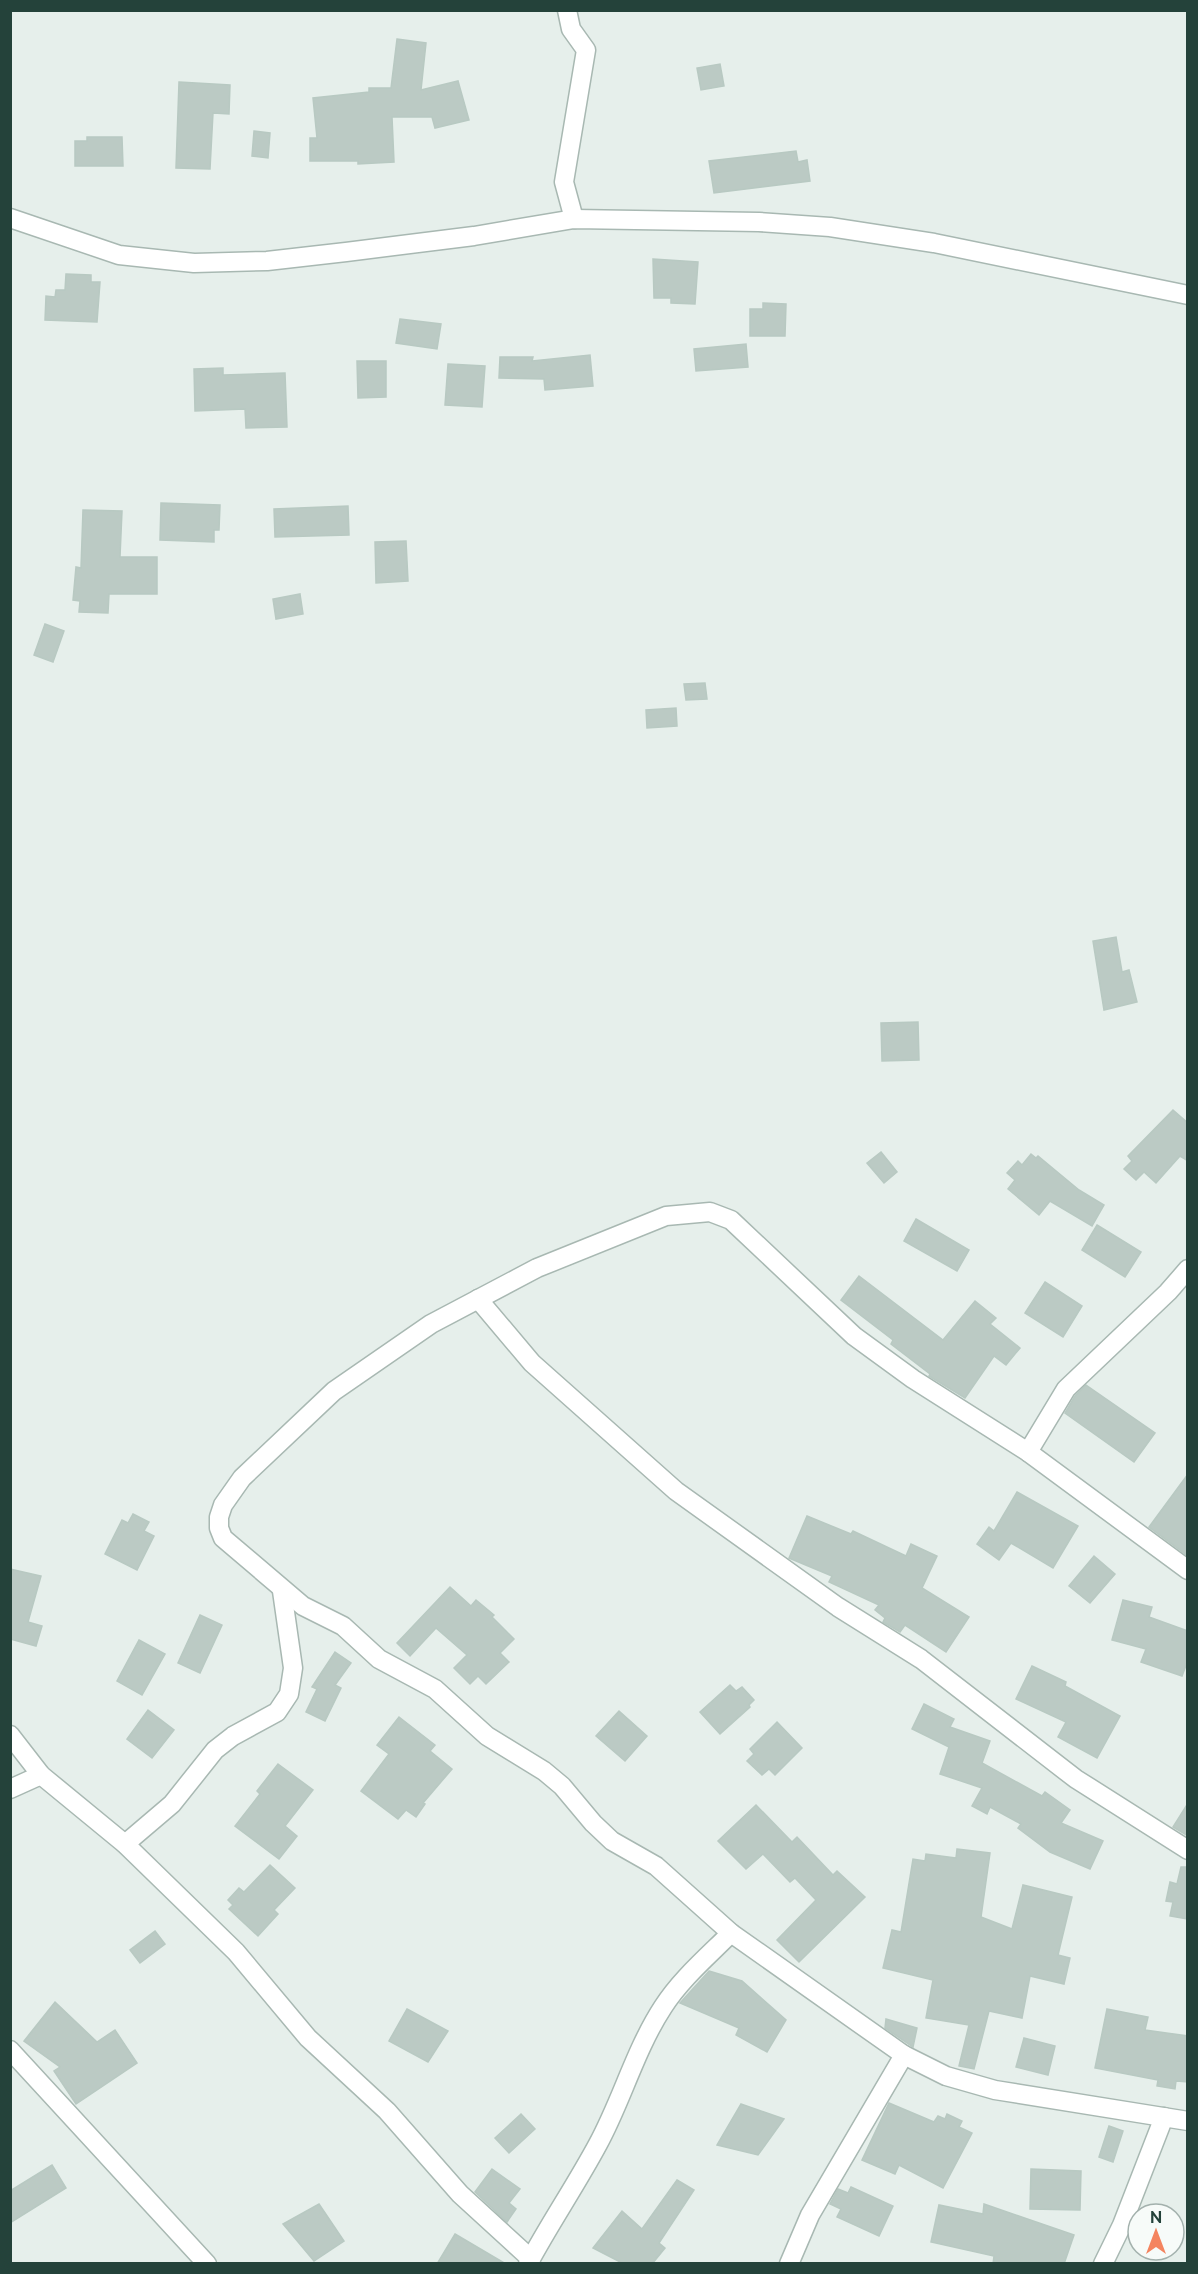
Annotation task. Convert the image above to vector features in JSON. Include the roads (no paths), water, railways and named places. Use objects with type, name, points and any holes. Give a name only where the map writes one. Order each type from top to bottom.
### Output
[{"type":"street","points":[[567,10],[571,29],[586,50],[564,182],[573,219]]},
{"type":"street","points":[[10,218],[118,255],[194,263],[267,261],[323,255],[474,236],[573,219],[710,220],[830,227],[934,243],[1188,295]]},
{"type":"street","points":[[1188,1570],[1028,1452],[913,1379],[854,1336],[731,1220],[720,1214],[697,1212],[666,1216],[537,1268],[395,1347],[334,1391],[242,1478],[223,1505],[219,1528],[223,1538],[282,1591],[303,1606],[343,1626],[379,1659],[435,1689],[487,1736],[544,1771],[562,1786],[593,1823],[612,1841],[656,1866],[731,1933],[904,2055],[945,2076],[995,2090],[1188,2121]]},
{"type":"street","points":[[1028,1452],[1066,1389],[1168,1292],[1188,1269]]},
{"type":"street","points":[[478,1299],[532,1363],[676,1491],[838,1607],[921,1659],[1076,1779],[1188,1850]]},
{"type":"street","points":[[125,1844],[172,1804],[215,1750],[233,1736],[277,1712],[289,1694],[293,1668],[282,1591]]},
{"type":"street","points":[[10,1735],[41,1774],[125,1844],[236,1952],[282,2010],[387,2111],[460,2194],[529,2261],[598,2144],[618,2104],[644,2039],[662,2007],[680,1984],[731,1933]]},
{"type":"street","points":[[10,1789],[41,1774]]},
{"type":"street","points":[[10,2050],[207,2264]]},
{"type":"street","points":[[789,2264],[810,2215],[904,2055]]},
{"type":"street","points":[[1103,2264],[1122,2225],[1164,2117]]}]
